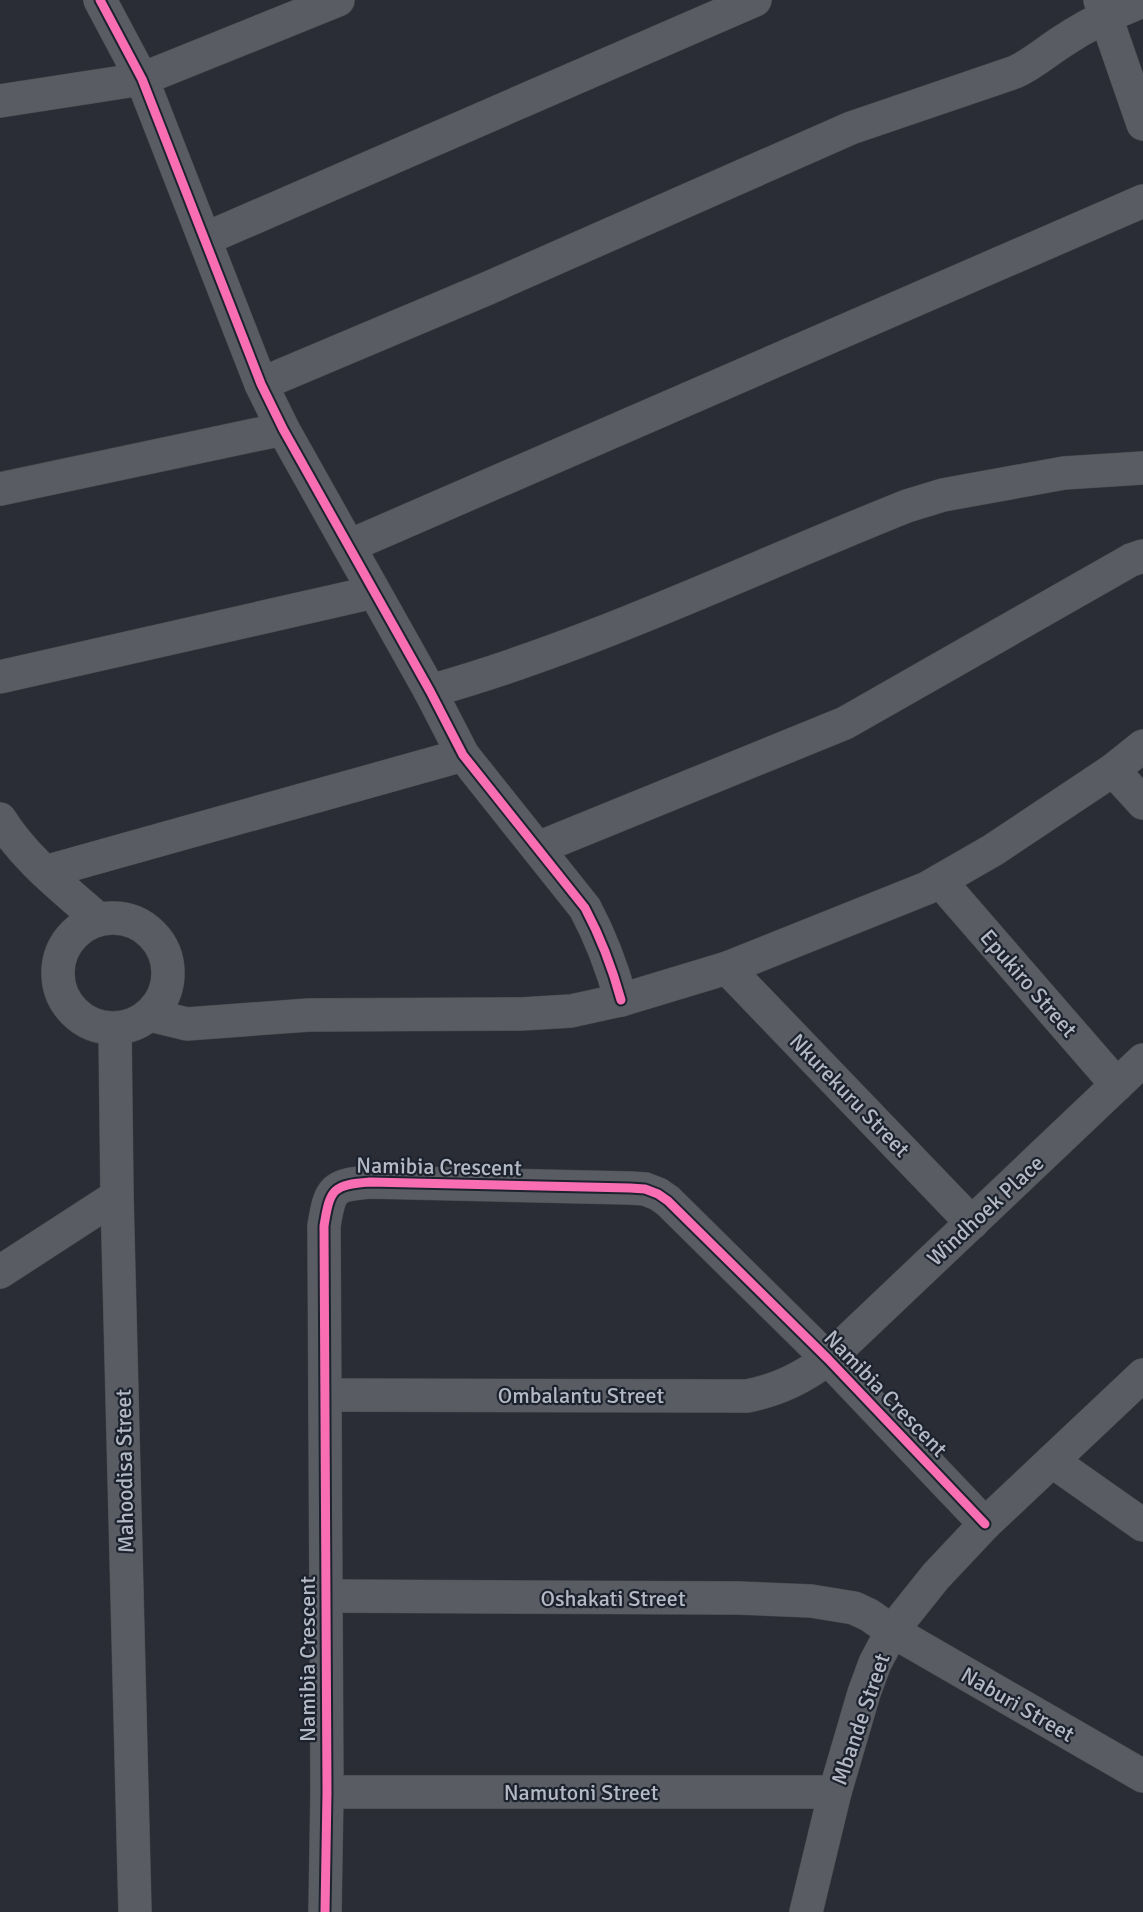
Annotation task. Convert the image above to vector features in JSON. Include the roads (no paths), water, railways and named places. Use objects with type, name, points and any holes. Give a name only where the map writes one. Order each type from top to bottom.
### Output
[{"type":"street","points":[[100,0],[142,78],[261,384],[283,429],[430,691],[463,755],[585,908],[599,934],[621,1000]]},
{"type":"street","points":[[0,101],[142,78],[338,0]]},
{"type":"street","points":[[205,239],[755,0]]},
{"type":"street","points":[[261,384],[486,289],[851,128],[1015,72],[1028,66],[1103,8],[1143,1]]},
{"type":"street","points":[[1103,8],[1143,124]]},
{"type":"street","points":[[348,546],[1143,201]]},
{"type":"street","points":[[0,489],[283,429]]},
{"type":"street","points":[[430,691],[462,682],[611,629],[849,529],[943,495],[1064,473],[1143,468]]},
{"type":"street","points":[[538,848],[845,723],[1131,560],[1143,556]]},
{"type":"street","points":[[0,677],[374,592]]},
{"type":"street","points":[[150,1015],[187,1024],[309,1015],[521,1014],[571,1011],[621,1000],[728,968],[864,915],[940,881],[993,850],[1113,770],[1143,746]]},
{"type":"street","points":[[45,872],[463,755]]},
{"type":"street","points":[[1113,770],[1143,803]]},
{"type":"street","points":[[0,819],[10,844],[98,919]]},
{"type":"street","name":"Epukiro Street","points":[[940,881],[1117,1085]]},
{"type":"street","points":[[113,918],[132,921],[148,931],[160,945],[168,963],[168,982],[162,1000],[150,1015],[134,1025],[115,1029],[98,1027],[82,1020],[69,1008],[61,992],[58,975],[60,958],[68,942],[80,929],[98,919],[113,918]]},
{"type":"street","name":"Nkurekuru Street","points":[[728,968],[972,1223]]},
{"type":"street","name":"Mahoodisa Street","points":[[115,1029],[135,1912]]},
{"type":"street","name":"Windhoek Place","points":[[828,1359],[1143,1060]]},
{"type":"street","name":"Namibia Crescent","points":[[325,1912],[327,1792],[324,1226],[327,1208],[334,1191],[343,1184],[370,1182],[630,1188],[645,1189],[658,1194],[691,1223],[828,1359],[985,1524]]},
{"type":"street","points":[[0,1272],[117,1196]]},
{"type":"street","name":"Ombalantu Street","points":[[325,1395],[747,1396],[793,1382],[828,1359]]},
{"type":"street","name":"Mbande Street","points":[[806,1912],[835,1792],[864,1693],[875,1663],[892,1631],[936,1576],[985,1524],[1143,1375]]},
{"type":"street","points":[[1052,1461],[1143,1525]]},
{"type":"street","name":"Oshakati Street","points":[[326,1596],[727,1598],[811,1601],[854,1608],[892,1631]]},
{"type":"street","name":"Naburi Street","points":[[892,1631],[1143,1776]]},
{"type":"street","name":"Namutoni Street","points":[[327,1792],[835,1792]]}]
